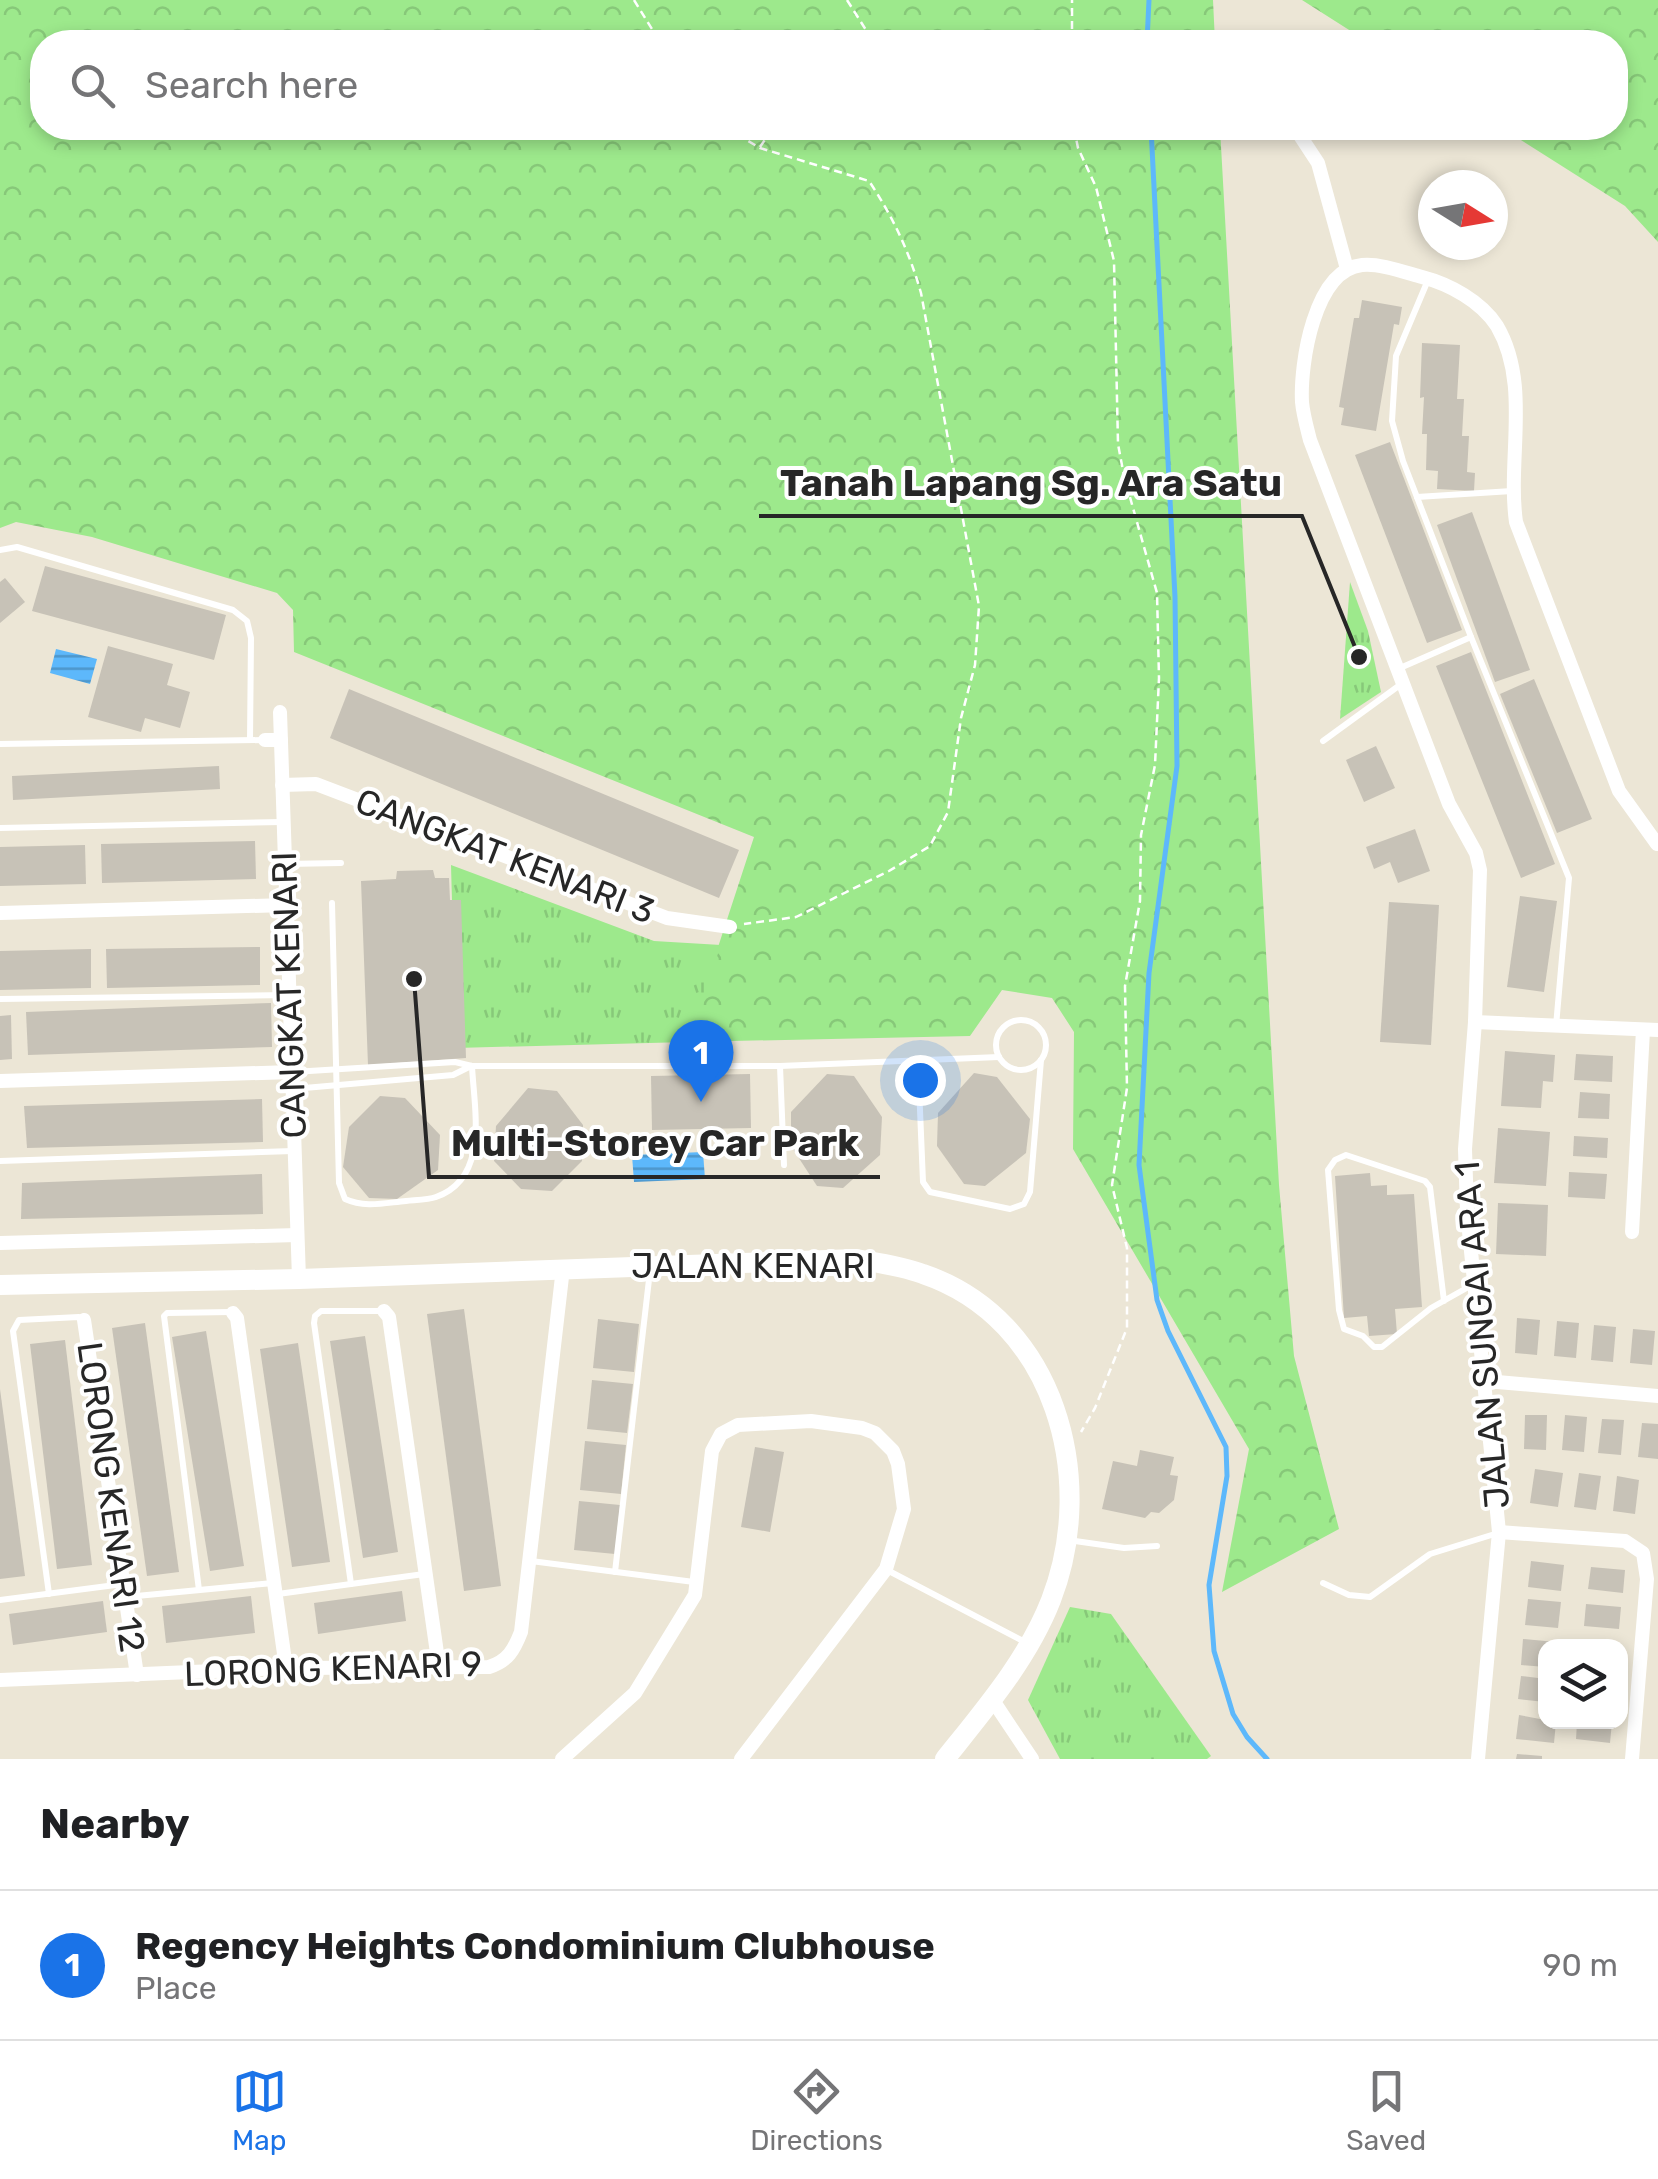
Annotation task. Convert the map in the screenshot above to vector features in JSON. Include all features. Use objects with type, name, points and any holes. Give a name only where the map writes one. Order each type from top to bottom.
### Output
[{"type":"street","points":[[1303,140],[1318,163],[1347,269],[1366,264],[1428,278],[1479,305],[1496,325],[1514,369],[1512,492],[1516,522],[1619,791],[1657,844]]},
{"type":"street","name":"JALAN SUNGAI ARA 1","points":[[1347,269],[1332,280],[1320,304],[1304,368],[1302,403],[1310,440],[1449,804],[1476,853],[1480,870],[1476,1022],[1465,1149],[1472,1285],[1486,1382],[1498,1532],[1478,1759]]},
{"type":"street","name":"CANGKAT KENARI","points":[[280,712],[265,740],[282,785],[299,1279]]},
{"type":"street","name":"CANGKAT KENARI 3","points":[[282,785],[316,784],[667,918],[730,926]]},
{"type":"street","points":[[0,913],[286,905]]},
{"type":"street","points":[[1476,1022],[1651,1030],[1632,1232]]},
{"type":"street","points":[[0,1081],[292,1072]]},
{"type":"street","points":[[0,1244],[298,1235]]},
{"type":"street","name":"JALAN KENARI","points":[[0,1285],[856,1260],[889,1264],[941,1281],[1002,1322],[1033,1361],[1056,1406],[1068,1456],[1072,1501],[1052,1598],[1030,1644],[946,1759]]},
{"type":"street","name":"LORONG KENARI 9","points":[[0,1680],[286,1668],[489,1667],[503,1662],[515,1649],[522,1632],[563,1268]]},
{"type":"street","points":[[384,1311],[389,1317],[439,1667]]},
{"type":"street","points":[[233,1313],[237,1318],[286,1668]]},
{"type":"street","name":"LORONG KENARI 12","points":[[84,1320],[137,1675]]},
{"type":"street","points":[[1486,1382],[1658,1396]]},
{"type":"street","points":[[562,1759],[635,1694],[689,1606],[698,1582],[712,1451],[721,1434],[738,1425],[810,1421],[862,1428],[875,1434],[893,1452],[898,1464],[904,1509],[886,1570],[740,1759]]},
{"type":"street","points":[[1498,1532],[1625,1541],[1643,1553],[1647,1579],[1632,1759]]},
{"type":"street","points":[[992,1700],[1032,1759]]},
{"type":"lane","points":[[1428,278],[1396,356],[1392,421],[1471,638],[1569,878],[1556,1026]]},
{"type":"lane","points":[[1417,497],[1512,492]]},
{"type":"lane","points":[[0,550],[17,547],[233,610],[247,620],[265,740],[0,744]]},
{"type":"lane","points":[[1323,742],[1402,675],[1471,638]]},
{"type":"lane","points":[[0,828],[283,822]]},
{"type":"lane","points":[[285,864],[341,864]]},
{"type":"lane","points":[[332,903],[338,1183],[345,1199],[361,1206],[436,1197],[459,1182],[471,1165],[475,1150],[472,1066]]},
{"type":"lane","points":[[0,998],[289,995]]},
{"type":"lane","points":[[918,1062],[923,1182],[930,1192],[1010,1209],[1024,1204],[1030,1192],[1046,1040],[1042,1031],[1027,1020],[1009,1023],[1002,1030],[996,1048],[999,1057],[1017,1070],[1032,1068],[1041,1060]]},
{"type":"lane","points":[[292,1072],[455,1062],[472,1066],[780,1066],[999,1057]]},
{"type":"lane","points":[[292,1089],[453,1075],[472,1066]]},
{"type":"lane","points":[[780,1066],[784,1164]]},
{"type":"lane","points":[[0,1161],[294,1150]]},
{"type":"lane","points":[[1444,1301],[1430,1187],[1425,1181],[1358,1158],[1346,1155],[1335,1160],[1328,1170],[1339,1310],[1344,1329],[1363,1336],[1374,1347],[1382,1347],[1472,1285]]},
{"type":"lane","points":[[615,1572],[650,1265]]},
{"type":"lane","points":[[351,1584],[314,1323],[320,1311],[384,1311]]},
{"type":"lane","points":[[199,1590],[164,1316],[233,1313]]},
{"type":"lane","points":[[49,1594],[13,1330],[19,1320],[84,1320]]},
{"type":"lane","points":[[1323,1583],[1349,1595],[1370,1597],[1430,1554],[1498,1532]]},
{"type":"lane","points":[[1067,1540],[1124,1548],[1157,1546]]},
{"type":"lane","points":[[532,1562],[698,1582]]},
{"type":"lane","points":[[886,1570],[1030,1644]]},
{"type":"lane","points":[[0,1600],[49,1594],[351,1584],[425,1574]]},
{"type":"path","points":[[634,0],[653,30]]},
{"type":"path","points":[[847,0],[866,30]]},
{"type":"path","points":[[1072,0],[1072,30]]},
{"type":"path","points":[[730,926],[796,917],[889,872],[930,846],[948,812],[961,718],[975,665],[979,606],[921,293],[895,222],[869,181],[760,148],[746,140]]},
{"type":"path","points":[[760,148],[765,140]]},
{"type":"path","points":[[1068,1456],[1095,1408],[1127,1328],[1127,1248],[1112,1185],[1127,1088],[1126,986],[1140,901],[1141,835],[1155,764],[1158,678],[1156,593],[1118,444],[1114,261],[1096,187],[1076,140]]},
{"type":"green space","points":[[0,0],[1213,0],[1214,30],[30,30],[30,140],[1221,140],[1279,1185],[1294,1356],[1339,1529],[1222,1592],[1249,1449],[1073,1149],[1074,1032],[1052,998],[1002,990],[970,1036],[687,1042],[754,837],[294,652],[293,610],[277,593],[92,537],[16,522],[0,528]]},
{"type":"green space","points":[[1302,0],[1658,0],[1658,242],[1625,206],[1521,140],[1628,140],[1628,30],[1349,30]]},
{"type":"green space","points":[[1350,582],[1368,631],[1381,692],[1340,719]]},
{"type":"green space","points":[[451,865],[654,941],[721,945],[687,1042],[456,1048]]},
{"type":"green space","points":[[1070,1607],[1111,1614],[1211,1756],[1060,1759],[1028,1700]]},
{"type":"water","points":[[56,649],[97,659],[90,684],[50,673]]},
{"type":"water","points":[[703,1152],[705,1179],[634,1182],[632,1155]]},
{"type":"building","points":[[1362,300],[1402,307],[1399,325],[1394,324],[1376,431],[1341,425],[1344,408],[1339,407],[1354,318],[1359,318]]},
{"type":"building","points":[[1422,343],[1460,345],[1457,399],[1464,399],[1462,436],[1469,436],[1467,472],[1475,473],[1474,491],[1437,489],[1438,471],[1426,470],[1427,434],[1422,434],[1424,397],[1420,398]]},
{"type":"building","points":[[1390,442],[1462,630],[1427,643],[1355,455]]},
{"type":"building","points":[[1472,512],[1530,670],[1495,682],[1437,525]]},
{"type":"building","points":[[45,566],[226,615],[214,660],[32,611]]},
{"type":"building","points":[[5,578],[25,602],[0,623],[0,582]]},
{"type":"building","points":[[108,646],[173,664],[167,685],[190,692],[180,728],[145,718],[141,732],[88,717]]},
{"type":"building","points":[[1471,652],[1555,864],[1521,878],[1436,666]]},
{"type":"building","points":[[1534,679],[1592,819],[1557,833],[1500,694]]},
{"type":"building","points":[[349,689],[739,850],[719,898],[330,738]]},
{"type":"building","points":[[1376,746],[1395,788],[1364,802],[1346,760]]},
{"type":"building","points":[[219,766],[220,789],[13,800],[12,776]]},
{"type":"building","points":[[1415,829],[1430,871],[1398,883],[1390,862],[1374,869],[1366,847]]},
{"type":"building","points":[[255,841],[256,879],[102,883],[101,844]]},
{"type":"building","points":[[85,845],[86,884],[0,886],[0,847]]},
{"type":"building","points":[[433,870],[435,878],[449,878],[450,900],[461,900],[466,1058],[368,1065],[361,881],[396,879],[397,871]]},
{"type":"building","points":[[1520,896],[1557,901],[1544,992],[1507,987]]},
{"type":"building","points":[[1389,902],[1439,905],[1431,1045],[1380,1042]]},
{"type":"building","points":[[260,947],[260,985],[107,988],[106,949]]},
{"type":"building","points":[[91,949],[91,988],[0,990],[0,951]]},
{"type":"building","points":[[271,1003],[272,1047],[28,1055],[26,1012]]},
{"type":"building","points":[[11,1015],[12,1059],[0,1060],[0,1016]]},
{"type":"building","points":[[1505,1051],[1555,1055],[1553,1082],[1543,1081],[1541,1108],[1501,1106]]},
{"type":"building","points":[[1576,1054],[1613,1056],[1612,1082],[1574,1080]]},
{"type":"building","points":[[974,1073],[997,1077],[1030,1119],[1026,1153],[985,1186],[964,1184],[937,1146],[938,1113]]},
{"type":"building","points":[[750,1074],[751,1128],[652,1130],[651,1076]]},
{"type":"building","points":[[827,1074],[854,1076],[882,1117],[880,1155],[843,1188],[817,1186],[791,1146],[791,1112]]},
{"type":"building","points":[[528,1088],[557,1091],[583,1125],[582,1161],[552,1191],[521,1189],[494,1161],[496,1126]]},
{"type":"building","points":[[1580,1092],[1610,1094],[1609,1119],[1578,1118]]},
{"type":"building","points":[[380,1096],[405,1098],[440,1135],[438,1170],[397,1199],[369,1198],[343,1167],[349,1127]]},
{"type":"building","points":[[262,1099],[263,1142],[27,1148],[24,1106]]},
{"type":"building","points":[[1498,1128],[1550,1132],[1546,1186],[1494,1183]]},
{"type":"building","points":[[1574,1136],[1608,1138],[1607,1158],[1573,1156]]},
{"type":"building","points":[[1569,1172],[1607,1174],[1605,1199],[1568,1197]]},
{"type":"building","points":[[1370,1173],[1371,1186],[1387,1185],[1387,1195],[1414,1194],[1422,1307],[1395,1309],[1397,1334],[1369,1336],[1367,1316],[1344,1318],[1335,1176]]},
{"type":"building","points":[[262,1174],[263,1214],[21,1219],[22,1183]]},
{"type":"building","points":[[1498,1203],[1548,1205],[1546,1256],[1496,1254]]},
{"type":"building","points":[[464,1309],[501,1586],[464,1591],[427,1314]]},
{"type":"building","points":[[1517,1318],[1540,1320],[1537,1355],[1515,1353]]},
{"type":"building","points":[[598,1319],[639,1324],[634,1372],[593,1368]]},
{"type":"building","points":[[1557,1321],[1579,1323],[1576,1358],[1554,1356]]},
{"type":"building","points":[[145,1323],[179,1572],[147,1576],[112,1328]]},
{"type":"building","points":[[1594,1325],[1616,1327],[1613,1362],[1591,1360]]},
{"type":"building","points":[[1633,1329],[1655,1331],[1652,1365],[1630,1363]]},
{"type":"building","points":[[206,1331],[244,1566],[210,1571],[172,1337]]},
{"type":"building","points":[[365,1336],[398,1552],[363,1558],[330,1341]]},
{"type":"building","points":[[65,1340],[92,1565],[57,1569],[30,1344]]},
{"type":"building","points":[[298,1343],[330,1562],[292,1567],[260,1349]]},
{"type":"building","points":[[592,1380],[633,1384],[627,1433],[587,1429]]},
{"type":"building","points":[[0,1389],[25,1576],[0,1579]]},
{"type":"building","points":[[1525,1415],[1547,1415],[1546,1450],[1524,1449]]},
{"type":"building","points":[[1565,1415],[1587,1417],[1584,1452],[1562,1450]]},
{"type":"building","points":[[1602,1419],[1624,1420],[1621,1455],[1598,1453]]},
{"type":"building","points":[[1642,1423],[1658,1424],[1658,1459],[1638,1457]]},
{"type":"building","points":[[585,1441],[626,1445],[621,1494],[580,1490]]},
{"type":"building","points":[[755,1447],[784,1452],[770,1532],[741,1527]]},
{"type":"building","points":[[1140,1450],[1174,1457],[1170,1475],[1178,1476],[1174,1500],[1159,1513],[1151,1512],[1145,1518],[1102,1509],[1113,1461],[1137,1466]]},
{"type":"building","points":[[1535,1469],[1563,1473],[1558,1507],[1530,1503]]},
{"type":"building","points":[[1579,1473],[1601,1476],[1596,1510],[1574,1507]]},
{"type":"building","points":[[1617,1476],[1639,1480],[1635,1514],[1613,1511]]},
{"type":"building","points":[[579,1501],[620,1505],[615,1554],[574,1550]]},
{"type":"building","points":[[1531,1561],[1564,1565],[1561,1591],[1528,1587]]},
{"type":"building","points":[[1591,1567],[1625,1570],[1623,1593],[1588,1589]]},
{"type":"building","points":[[402,1591],[406,1621],[318,1634],[314,1603]]},
{"type":"building","points":[[251,1596],[255,1633],[166,1643],[162,1606]]},
{"type":"building","points":[[1528,1599],[1561,1602],[1558,1628],[1525,1625]]},
{"type":"building","points":[[103,1601],[107,1632],[13,1645],[9,1614]]},
{"type":"building","points":[[1586,1604],[1621,1607],[1619,1629],[1584,1626]]},
{"type":"building","points":[[1523,1639],[1538,1640],[1538,1666],[1521,1665]]},
{"type":"building","points":[[1521,1676],[1538,1678],[1538,1701],[1518,1699]]},
{"type":"building","points":[[1519,1715],[1538,1719],[1538,1729],[1555,1729],[1554,1743],[1516,1739]]},
{"type":"building","points":[[1577,1729],[1611,1729],[1610,1743],[1576,1739]]},
{"type":"building","points":[[1517,1754],[1542,1756],[1542,1759],[1516,1759]]},
{"type":"waterway","points":[[1148,30],[1149,0]]},
{"type":"waterway","points":[[1152,140],[1175,597],[1177,766],[1149,973],[1139,1165],[1157,1300],[1168,1331],[1226,1447],[1227,1476],[1209,1585],[1214,1651],[1233,1714],[1267,1759]]},
{"type":"place","name":"Tanah Lapang Sg. Ara Satu","points":[[1359,657]]},
{"type":"place","name":"Multi-Storey Car Park","points":[[414,979]]},
{"type":"place","name":"Regency Heights Condominium Clubhouse","points":[[701,1102]]}]
